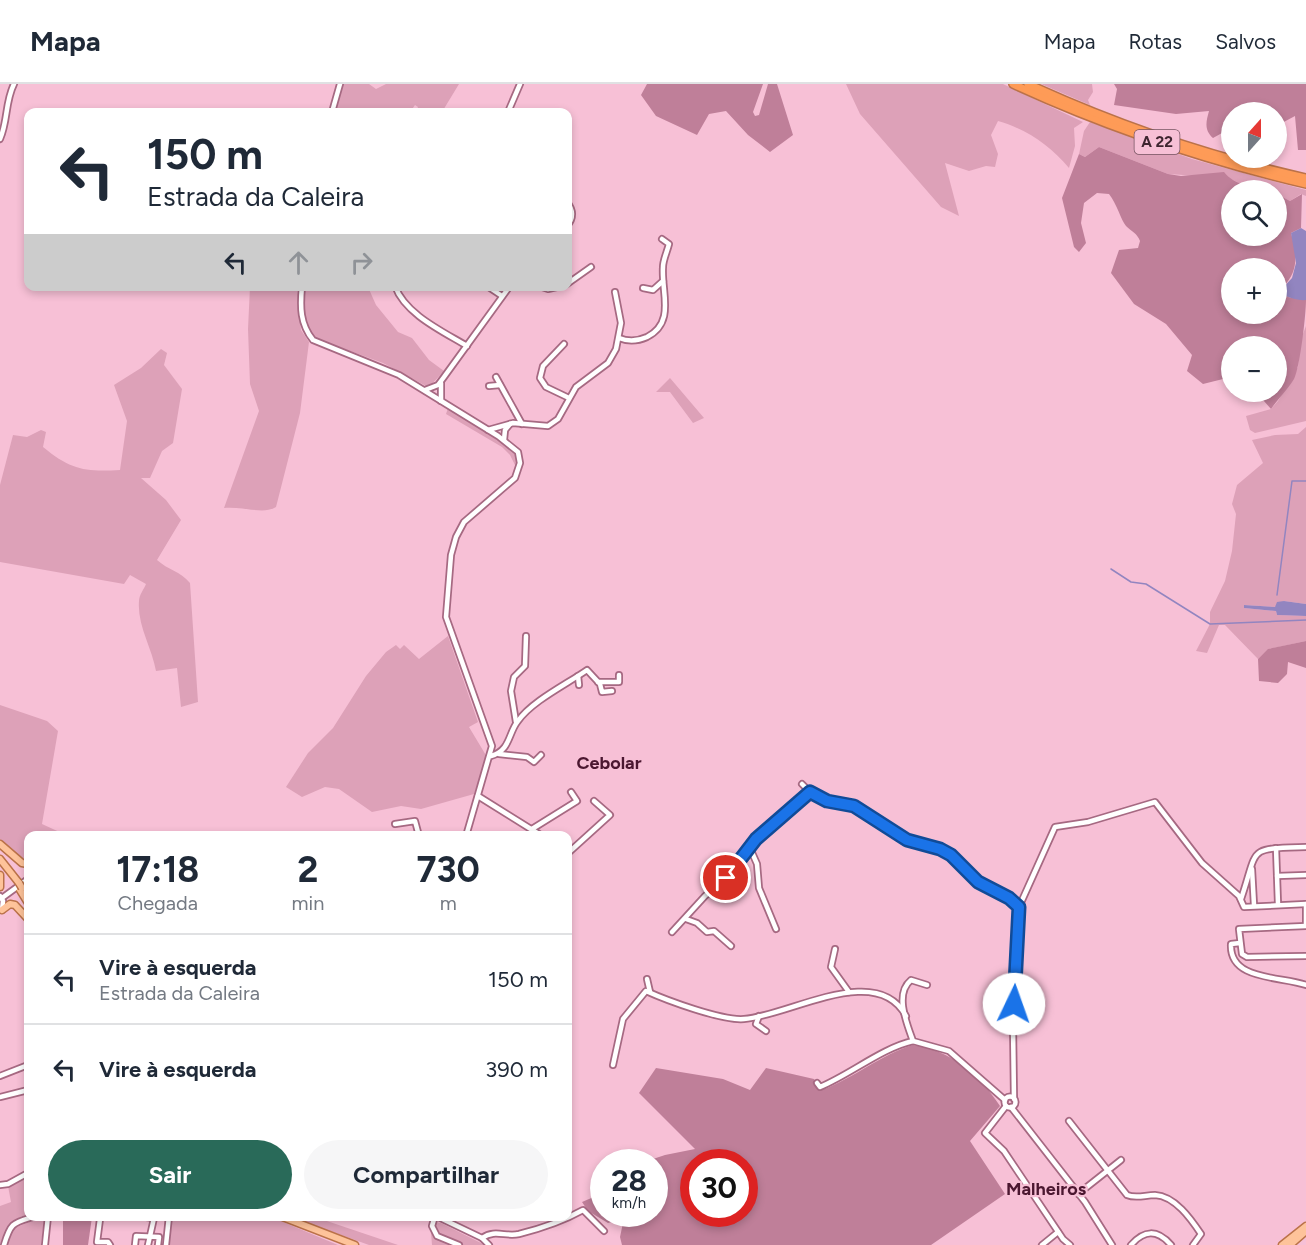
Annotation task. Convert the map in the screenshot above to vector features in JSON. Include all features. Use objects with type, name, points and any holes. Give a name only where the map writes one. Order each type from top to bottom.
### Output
[{"type":"highway","name":"A 22","points":[[1013,84],[1141,137],[1228,164],[1306,184]]},
{"type":"highway","name":"A 22","points":[[1028,84],[1107,117],[1173,141],[1306,178]]},
{"type":"main road","points":[[0,844],[24,863]]},
{"type":"main road","points":[[0,861],[24,894]]},
{"type":"main road","points":[[0,875],[0,887]]},
{"type":"main road","points":[[1,911],[13,904],[24,915]]},
{"type":"main road","points":[[293,1221],[355,1245]]},
{"type":"main road","points":[[1282,1245],[1306,1226]]},
{"type":"main road","points":[[1290,1245],[1306,1231]]},
{"type":"street","points":[[0,140],[6,125],[7,104],[14,84]]},
{"type":"street","points":[[333,108],[340,84]]},
{"type":"street","points":[[510,108],[520,84]]},
{"type":"street","points":[[619,338],[639,340],[659,327],[665,315],[663,265],[669,244],[662,239]]},
{"type":"street","points":[[572,280],[591,267]]},
{"type":"street","points":[[643,288],[653,290],[663,281]]},
{"type":"street","points":[[302,291],[301,311],[304,330],[313,340],[378,365],[425,390],[504,440],[518,452],[518,471],[508,485],[473,513],[456,537],[451,555],[446,617],[492,746],[491,756],[468,831]]},
{"type":"street","points":[[396,291],[399,298],[414,311],[467,345]]},
{"type":"street","points":[[494,291],[502,296]]},
{"type":"street","points":[[425,390],[438,385],[506,291]]},
{"type":"street","points":[[488,430],[513,423],[548,426],[558,418],[569,398],[587,378],[608,363],[619,338],[621,314],[615,292]]},
{"type":"street","points":[[564,344],[543,366],[540,378],[546,387],[569,398]]},
{"type":"street","points":[[441,401],[440,392],[444,377]]},
{"type":"street","points":[[496,377],[522,424]]},
{"type":"street","points":[[489,386],[500,385]]},
{"type":"street","points":[[504,440],[505,430],[513,423]]},
{"type":"street","points":[[499,754],[514,732],[516,722],[511,691],[514,677],[525,666],[526,636]]},
{"type":"street","points":[[516,722],[586,670],[598,682],[602,692],[612,691]]},
{"type":"street","points":[[598,682],[619,682],[619,675]]},
{"type":"street","points":[[578,676],[579,685]]},
{"type":"street","points":[[491,756],[499,754],[527,757],[534,762],[541,755]]},
{"type":"street","points":[[802,784],[810,792],[827,801],[854,806],[907,840],[940,849],[951,855],[978,882],[1009,898],[1019,907]]},
{"type":"street","points":[[532,829],[577,801],[571,792]]},
{"type":"street","points":[[672,932],[756,839],[810,792]]},
{"type":"street","points":[[478,796],[535,831]]},
{"type":"street","points":[[572,849],[610,815],[594,801]]},
{"type":"street","points":[[1070,1245],[1058,1232],[1004,1151],[985,1133],[1010,1102],[1013,1081],[1013,1025],[1019,907],[1055,827],[1088,822],[1155,802],[1202,863],[1241,899],[1244,907],[1306,904],[1306,925],[1239,929],[1242,954],[1253,957],[1306,956]]},
{"type":"street","points":[[395,824],[415,821],[418,831]]},
{"type":"street","points":[[1241,899],[1257,853],[1265,848],[1306,847]]},
{"type":"street","points":[[750,848],[758,864],[762,895],[776,929]]},
{"type":"street","points":[[1276,848],[1278,904]]},
{"type":"street","points":[[1252,868],[1254,905]]},
{"type":"street","points":[[1277,876],[1306,875]]},
{"type":"street","points":[[1,911],[1,897],[24,882]]},
{"type":"street","points":[[686,919],[697,923],[707,932],[714,931],[730,946]]},
{"type":"street","points":[[1240,943],[1231,944],[1232,959],[1253,972],[1306,985]]},
{"type":"street","points":[[835,949],[831,967],[849,992]]},
{"type":"street","points":[[1253,957],[1253,972]]},
{"type":"street","points":[[647,979],[650,992]]},
{"type":"street","points":[[913,1041],[902,997],[908,982],[915,980],[927,985]]},
{"type":"street","points":[[613,1065],[623,1019],[646,991],[664,999],[738,1019],[792,1009],[825,995],[866,990],[896,1002],[906,1016]]},
{"type":"street","points":[[759,1016],[756,1024],[766,1031]]},
{"type":"street","points":[[817,1083],[820,1087],[832,1082],[880,1053],[913,1041],[949,1051],[1010,1102],[1078,1194],[1112,1245]]},
{"type":"street","points":[[0,1076],[24,1067]]},
{"type":"street","points":[[0,1097],[24,1091]]},
{"type":"street","points":[[1069,1121],[1123,1191],[1131,1197],[1158,1195],[1173,1201],[1201,1234],[1193,1245]]},
{"type":"street","points":[[1078,1194],[1121,1160]]},
{"type":"street","points":[[0,1185],[8,1184],[24,1175]]},
{"type":"street","points":[[572,1216],[582,1210],[604,1232]]},
{"type":"street","points":[[4,1245],[10,1227],[16,1221],[24,1219]]},
{"type":"street","points":[[45,1245],[47,1221]]},
{"type":"street","points":[[100,1221],[97,1244],[108,1242],[110,1245]]},
{"type":"street","points":[[148,1245],[153,1221]]},
{"type":"street","points":[[166,1245],[168,1221]]},
{"type":"street","points":[[434,1221],[432,1226],[436,1236],[459,1245]]},
{"type":"street","points":[[446,1221],[482,1238],[489,1245]]},
{"type":"street","points":[[482,1238],[488,1233],[519,1234],[563,1221]]},
{"type":"street","points":[[1042,1245],[1058,1232]]},
{"type":"street","points":[[1131,1245],[1149,1232],[1161,1235],[1171,1245]]},
{"type":"street","points":[[135,1245],[136,1236],[159,1237],[158,1245]]},
{"type":"shaded area","points":[[342,84],[369,84],[376,89],[386,84],[459,84],[444,108],[418,108],[415,105],[413,108],[336,108]]},
{"type":"shaded area","points":[[647,84],[763,84],[753,112],[755,116],[759,115],[768,84],[777,84],[793,135],[770,152],[748,135],[726,111],[709,114],[697,135],[656,116],[641,95]]},
{"type":"shaded area","points":[[846,84],[1003,84],[1083,122],[1074,128],[1075,146],[1069,168],[1037,139],[1018,128],[998,121],[991,135],[998,154],[995,167],[986,166],[969,171],[945,163],[959,216],[941,207],[860,114]]},
{"type":"shaded area","points":[[1041,84],[1092,84],[1093,92],[1088,100],[1090,105]]},
{"type":"shaded area","points":[[1114,84],[1306,84],[1306,150],[1298,150],[1295,116],[1287,120],[1287,102],[1221,102],[1221,134],[1213,138],[1206,126],[1209,111],[1176,114],[1114,105],[1117,89]]},
{"type":"shaded area","points":[[1090,122],[1192,159],[1269,180],[1233,180],[1168,174],[1099,147],[1085,157],[1079,154],[1084,131]]},
{"type":"shaded area","points":[[1099,147],[1168,174],[1181,176],[1224,172],[1234,180],[1221,180],[1221,246],[1287,246],[1287,199],[1290,201],[1302,194],[1301,228],[1291,233],[1295,248],[1295,262],[1292,275],[1287,282],[1287,258],[1221,258],[1221,324],[1287,324],[1287,295],[1306,300],[1298,364],[1294,379],[1287,389],[1287,336],[1221,336],[1221,380],[1203,384],[1187,371],[1192,355],[1166,324],[1134,304],[1111,273],[1119,250],[1138,248],[1140,241],[1124,223],[1109,194],[1097,193],[1084,203],[1081,223],[1086,243],[1079,252],[1074,247],[1062,198],[1079,154],[1085,157]]},
{"type":"shaded area","points":[[1287,185],[1306,190],[1306,196],[1301,194],[1290,201],[1287,199]]},
{"type":"shaded area","points":[[1301,228],[1306,231],[1306,300],[1287,296],[1287,283],[1292,278],[1296,263],[1291,233]]},
{"type":"shaded area","points":[[250,291],[297,291],[301,330],[309,342],[300,413],[276,507],[265,510],[224,508],[259,411],[250,384],[248,329]]},
{"type":"shaded area","points":[[304,291],[370,291],[376,305],[398,332],[412,338],[429,360],[444,371],[431,385],[426,386],[383,363],[317,339],[308,330],[304,314]]},
{"type":"shaded area","points":[[1306,326],[1306,421],[1255,433],[1250,430],[1246,416],[1271,409],[1277,402],[1287,402],[1287,386],[1298,367],[1300,342]]},
{"type":"shaded area","points":[[161,349],[167,353],[164,365],[182,389],[173,443],[162,451],[150,478],[141,478],[166,500],[181,520],[157,560],[190,583],[198,702],[181,707],[177,668],[156,671],[142,628],[139,601],[146,584],[130,575],[124,584],[0,562],[0,485],[13,435],[27,437],[41,430],[46,432],[43,447],[62,461],[88,470],[120,470],[127,421],[114,385],[141,368]]},
{"type":"shaded area","points":[[670,378],[704,418],[693,423],[670,392],[656,392]]},
{"type":"shaded area","points":[[1265,402],[1276,402],[1271,409]]},
{"type":"shaded area","points":[[448,408],[480,425],[503,441],[517,459],[516,467],[510,455],[502,447],[446,414]]},
{"type":"shaded area","points":[[1306,427],[1306,604],[1284,601],[1275,607],[1244,605],[1244,608],[1276,611],[1277,615],[1306,616],[1306,641],[1269,649],[1258,659],[1225,625],[1219,625],[1207,653],[1196,651],[1210,624],[1210,612],[1225,581],[1232,551],[1236,514],[1232,504],[1237,485],[1263,463],[1252,440],[1275,435],[1298,434]]},
{"type":"shaded area","points":[[1277,602],[1306,604],[1306,616],[1277,615],[1276,611],[1244,608],[1244,605],[1275,607]]},
{"type":"shaded area","points":[[448,636],[478,722],[469,727],[487,757],[474,794],[421,809],[401,806],[372,812],[339,789],[325,787],[302,797],[286,787],[308,753],[333,728],[366,676],[386,652],[396,645],[400,649],[404,645],[419,659]]},
{"type":"shaded area","points":[[1306,641],[1306,668],[1288,662],[1287,674],[1278,683],[1259,681],[1258,659],[1268,649]]},
{"type":"shaded area","points":[[0,705],[47,721],[58,731],[42,824],[57,831],[24,831],[24,859],[0,841]]},
{"type":"shaded area","points":[[913,1045],[927,1048],[952,1058],[983,1084],[1000,1106],[970,1141],[1005,1194],[931,1245],[622,1245],[620,1237],[622,1227],[668,1227],[668,1154],[680,1152],[680,1227],[758,1227],[758,1149],[695,1149],[639,1093],[656,1068],[723,1079],[750,1090],[766,1068],[814,1079],[822,1090],[878,1060]]},
{"type":"shaded area","points":[[24,1177],[24,1216],[10,1225],[0,1245],[0,1206],[11,1202],[8,1186]]},
{"type":"shaded area","points":[[590,1199],[590,1212],[588,1211],[582,1202]]},
{"type":"shaded area","points":[[32,1221],[44,1221],[41,1245],[7,1245],[14,1228]]},
{"type":"shaded area","points":[[63,1221],[91,1221],[88,1245],[63,1245]]},
{"type":"shaded area","points":[[171,1221],[281,1221],[338,1245],[169,1245]]},
{"type":"shaded area","points":[[302,1221],[327,1221],[398,1245],[369,1245]]},
{"type":"shaded area","points":[[430,1221],[441,1223],[485,1245],[432,1245]]},
{"type":"waterway","points":[[1277,595],[1292,481],[1306,481]]},
{"type":"waterway","points":[[1111,569],[1131,582],[1146,584],[1210,624],[1306,620]]},
{"type":"district","name":"Cebolar","points":[[609,763]]},
{"type":"district","name":"Malheiros","points":[[1046,1189]]},
{"type":"route","points":[[726,878],[756,839],[810,792],[827,801],[854,806],[896,835],[940,849],[951,855],[978,882],[1009,898],[1019,907],[1014,1004]]}]
